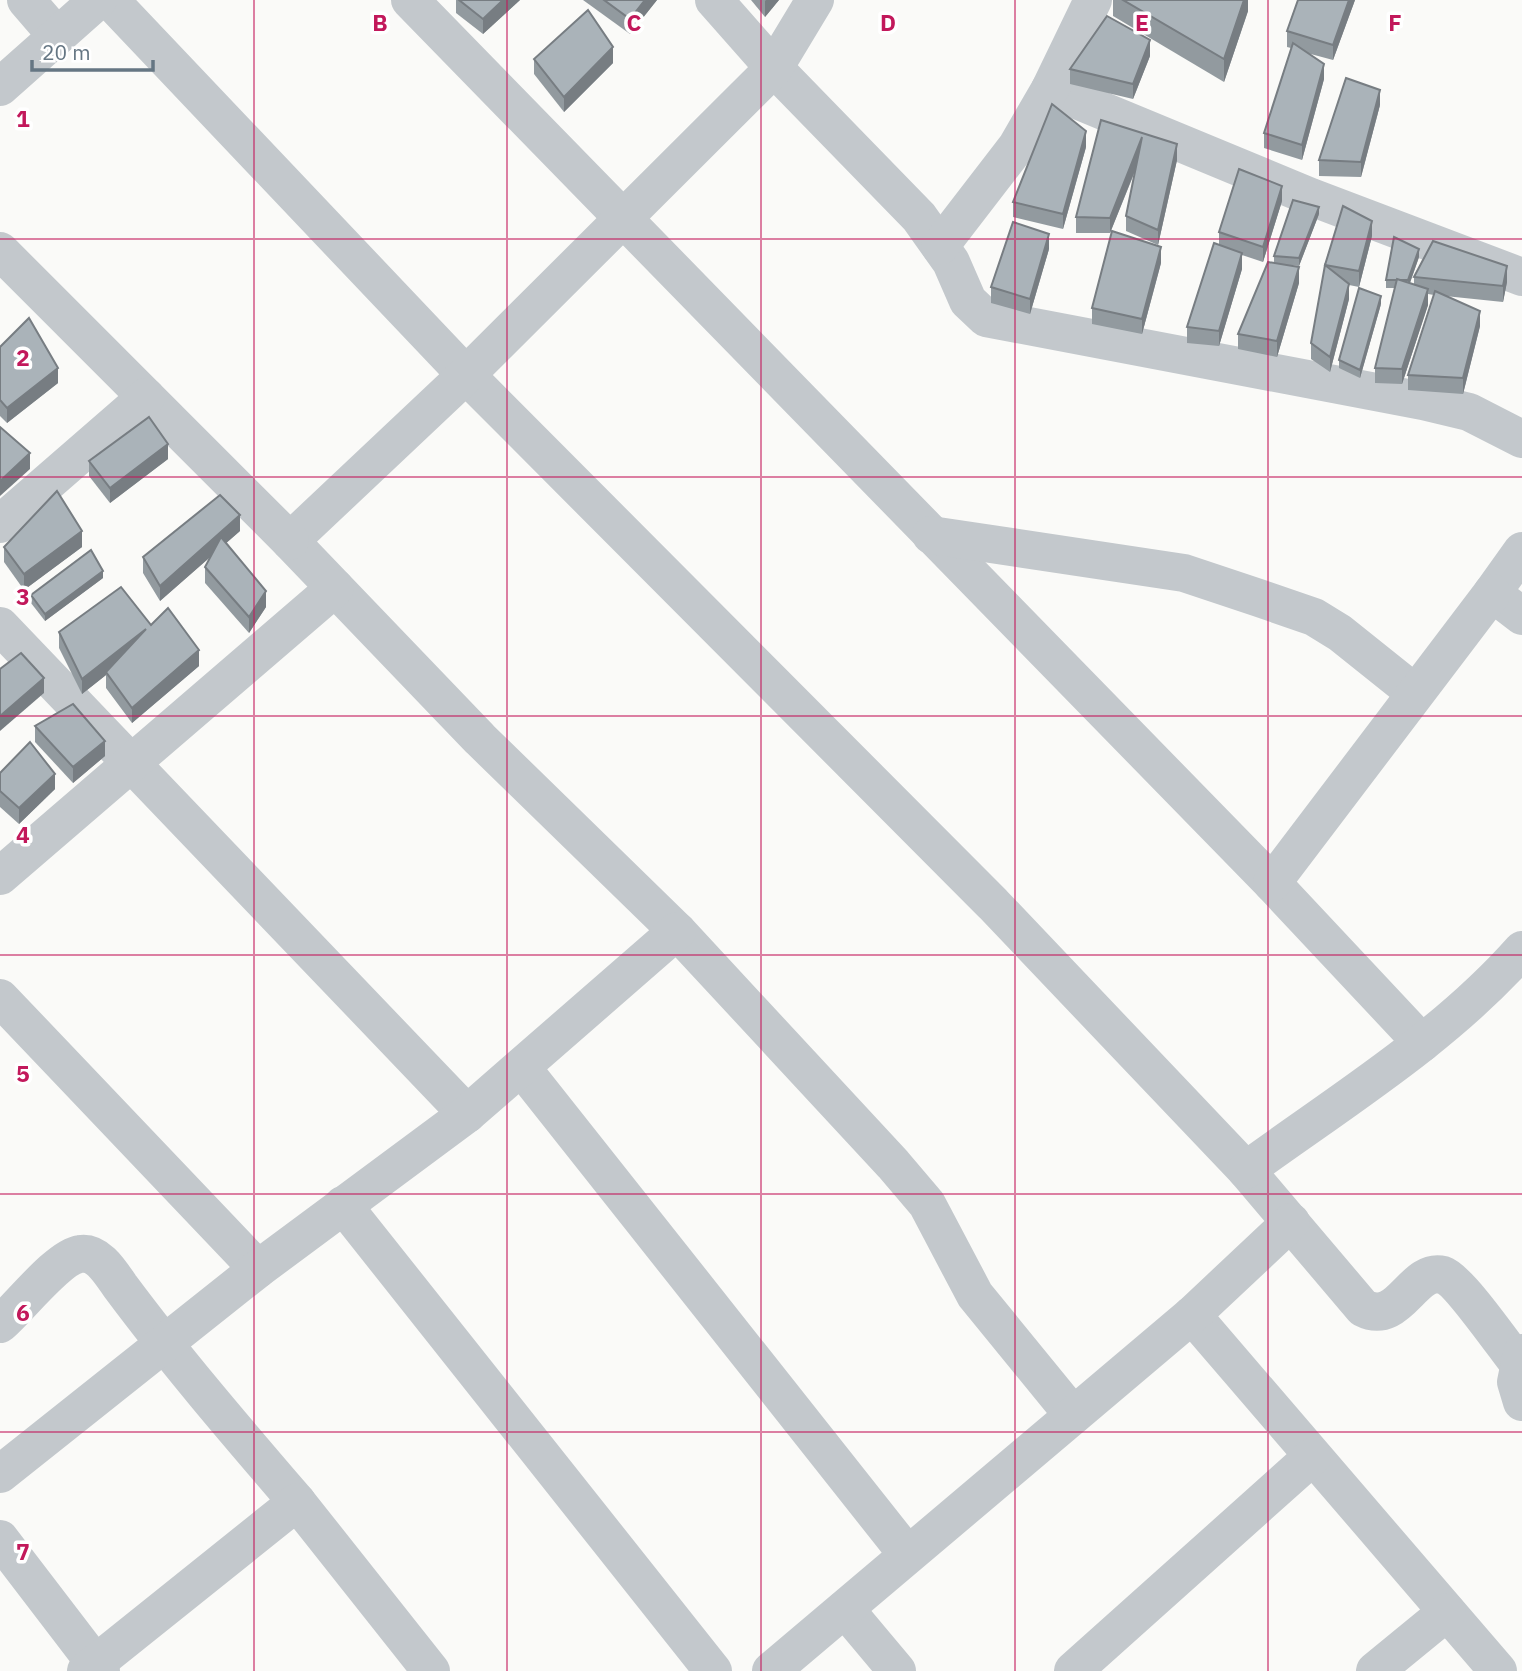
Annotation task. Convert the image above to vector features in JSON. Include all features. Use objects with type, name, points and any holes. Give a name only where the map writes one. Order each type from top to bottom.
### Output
[{"type":"street","points":[[26,0],[57,36]]},
{"type":"street","points":[[0,87],[98,0]]},
{"type":"street","points":[[110,0],[466,375],[993,904],[1246,1170],[1356,1301],[1372,1312],[1387,1311],[1420,1283],[1434,1275],[1452,1280],[1520,1358],[1516,1382],[1522,1402]]},
{"type":"street","points":[[410,0],[625,217],[931,535],[1272,883],[1422,1043]]},
{"type":"street","points":[[714,0],[774,68],[900,195],[951,262],[968,301],[986,318],[1423,401],[1469,412],[1522,439]]},
{"type":"street","points":[[290,541],[466,375],[774,68],[815,0]]},
{"type":"street","points":[[940,246],[993,180],[1051,89],[1093,0]]},
{"type":"street","points":[[1051,89],[1311,197],[1522,277]]},
{"type":"street","points":[[0,251],[290,541],[480,739],[677,931],[927,1204],[975,1294],[1073,1415]]},
{"type":"street","points":[[0,524],[146,397]]},
{"type":"street","points":[[931,535],[1184,573],[1314,617],[1340,633],[1415,693]]},
{"type":"street","points":[[1272,883],[1415,693],[1507,604],[1522,551]]},
{"type":"street","points":[[0,876],[335,588]]},
{"type":"street","points":[[0,626],[467,1114]]},
{"type":"street","points":[[0,1474],[258,1269],[467,1114],[677,931]]},
{"type":"street","points":[[1246,1170],[1422,1043],[1488,989],[1522,950]]},
{"type":"street","points":[[0,998],[258,1269]]},
{"type":"street","points":[[522,1068],[908,1554]]},
{"type":"street","points":[[343,1205],[713,1671]]},
{"type":"street","points":[[771,1671],[1192,1315],[1291,1222]]},
{"type":"street","points":[[0,1324],[65,1261],[79,1254],[90,1255],[106,1267],[163,1344],[297,1502],[431,1671]]},
{"type":"street","points":[[1192,1315],[1498,1671]]},
{"type":"street","points":[[1073,1671],[1312,1457]]},
{"type":"street","points":[[0,1539],[94,1669],[297,1502]]},
{"type":"street","points":[[845,1609],[897,1671]]},
{"type":"street","points":[[1375,1671],[1447,1612]]},
{"type":"building","points":[[459,0],[503,0],[483,19]]},
{"type":"building","points":[[604,0],[645,0],[630,19]]},
{"type":"building","points":[[1123,0],[1244,0],[1224,59]]},
{"type":"building","points":[[1298,0],[1349,0],[1333,45],[1287,31]]},
{"type":"building","points":[[588,10],[613,47],[564,97],[534,59]]},
{"type":"building","points":[[1107,16],[1150,40],[1133,84],[1070,69]]},
{"type":"building","points":[[1293,43],[1324,64],[1302,145],[1264,133]]},
{"type":"building","points":[[1346,78],[1380,90],[1361,162],[1319,160]]},
{"type":"building","points":[[1052,104],[1086,131],[1063,214],[1013,202]]},
{"type":"building","points":[[1101,120],[1177,144],[1158,230],[1126,216],[1142,137],[1110,218],[1076,217]]},
{"type":"building","points":[[1239,169],[1282,186],[1263,247],[1219,232]]},
{"type":"building","points":[[1293,200],[1319,207],[1299,258],[1274,256]]},
{"type":"building","points":[[1343,206],[1372,221],[1359,271],[1325,265]]},
{"type":"building","points":[[1013,222],[1049,234],[1030,299],[991,287]]},
{"type":"building","points":[[1112,231],[1161,247],[1142,319],[1092,308]]},
{"type":"building","points":[[1394,237],[1419,249],[1408,280],[1386,280]]},
{"type":"building","points":[[1433,241],[1507,266],[1503,286],[1414,277]]},
{"type":"building","points":[[1214,243],[1242,253],[1219,331],[1187,327]]},
{"type":"building","points":[[1268,262],[1299,267],[1277,341],[1238,334]]},
{"type":"building","points":[[1325,265],[1349,284],[1330,357],[1311,343]]},
{"type":"building","points":[[1397,279],[1428,289],[1402,369],[1375,368]]},
{"type":"building","points":[[1359,288],[1381,296],[1360,370],[1339,360]]},
{"type":"building","points":[[1435,291],[1480,311],[1463,378],[1408,375]]},
{"type":"building","points":[[29,318],[58,368],[7,408],[0,400],[0,347]]},
{"type":"building","points":[[149,417],[168,444],[110,488],[89,461]]},
{"type":"building","points":[[0,427],[30,453],[0,481]]},
{"type":"building","points":[[57,491],[82,531],[24,574],[4,547]]},
{"type":"building","points":[[220,495],[240,515],[160,586],[143,557]]},
{"type":"building","points":[[221,537],[266,591],[249,617],[205,567]]},
{"type":"building","points":[[91,550],[103,571],[45,614],[31,595]]},
{"type":"building","points":[[121,587],[151,625],[168,608],[199,650],[132,708],[106,672],[146,629],[82,679],[59,632]]},
{"type":"building","points":[[21,653],[44,678],[0,716],[0,669]]},
{"type":"building","points":[[73,704],[105,741],[73,767],[35,726]]},
{"type":"building","points":[[30,742],[55,774],[19,808],[0,791],[0,773]]}]
